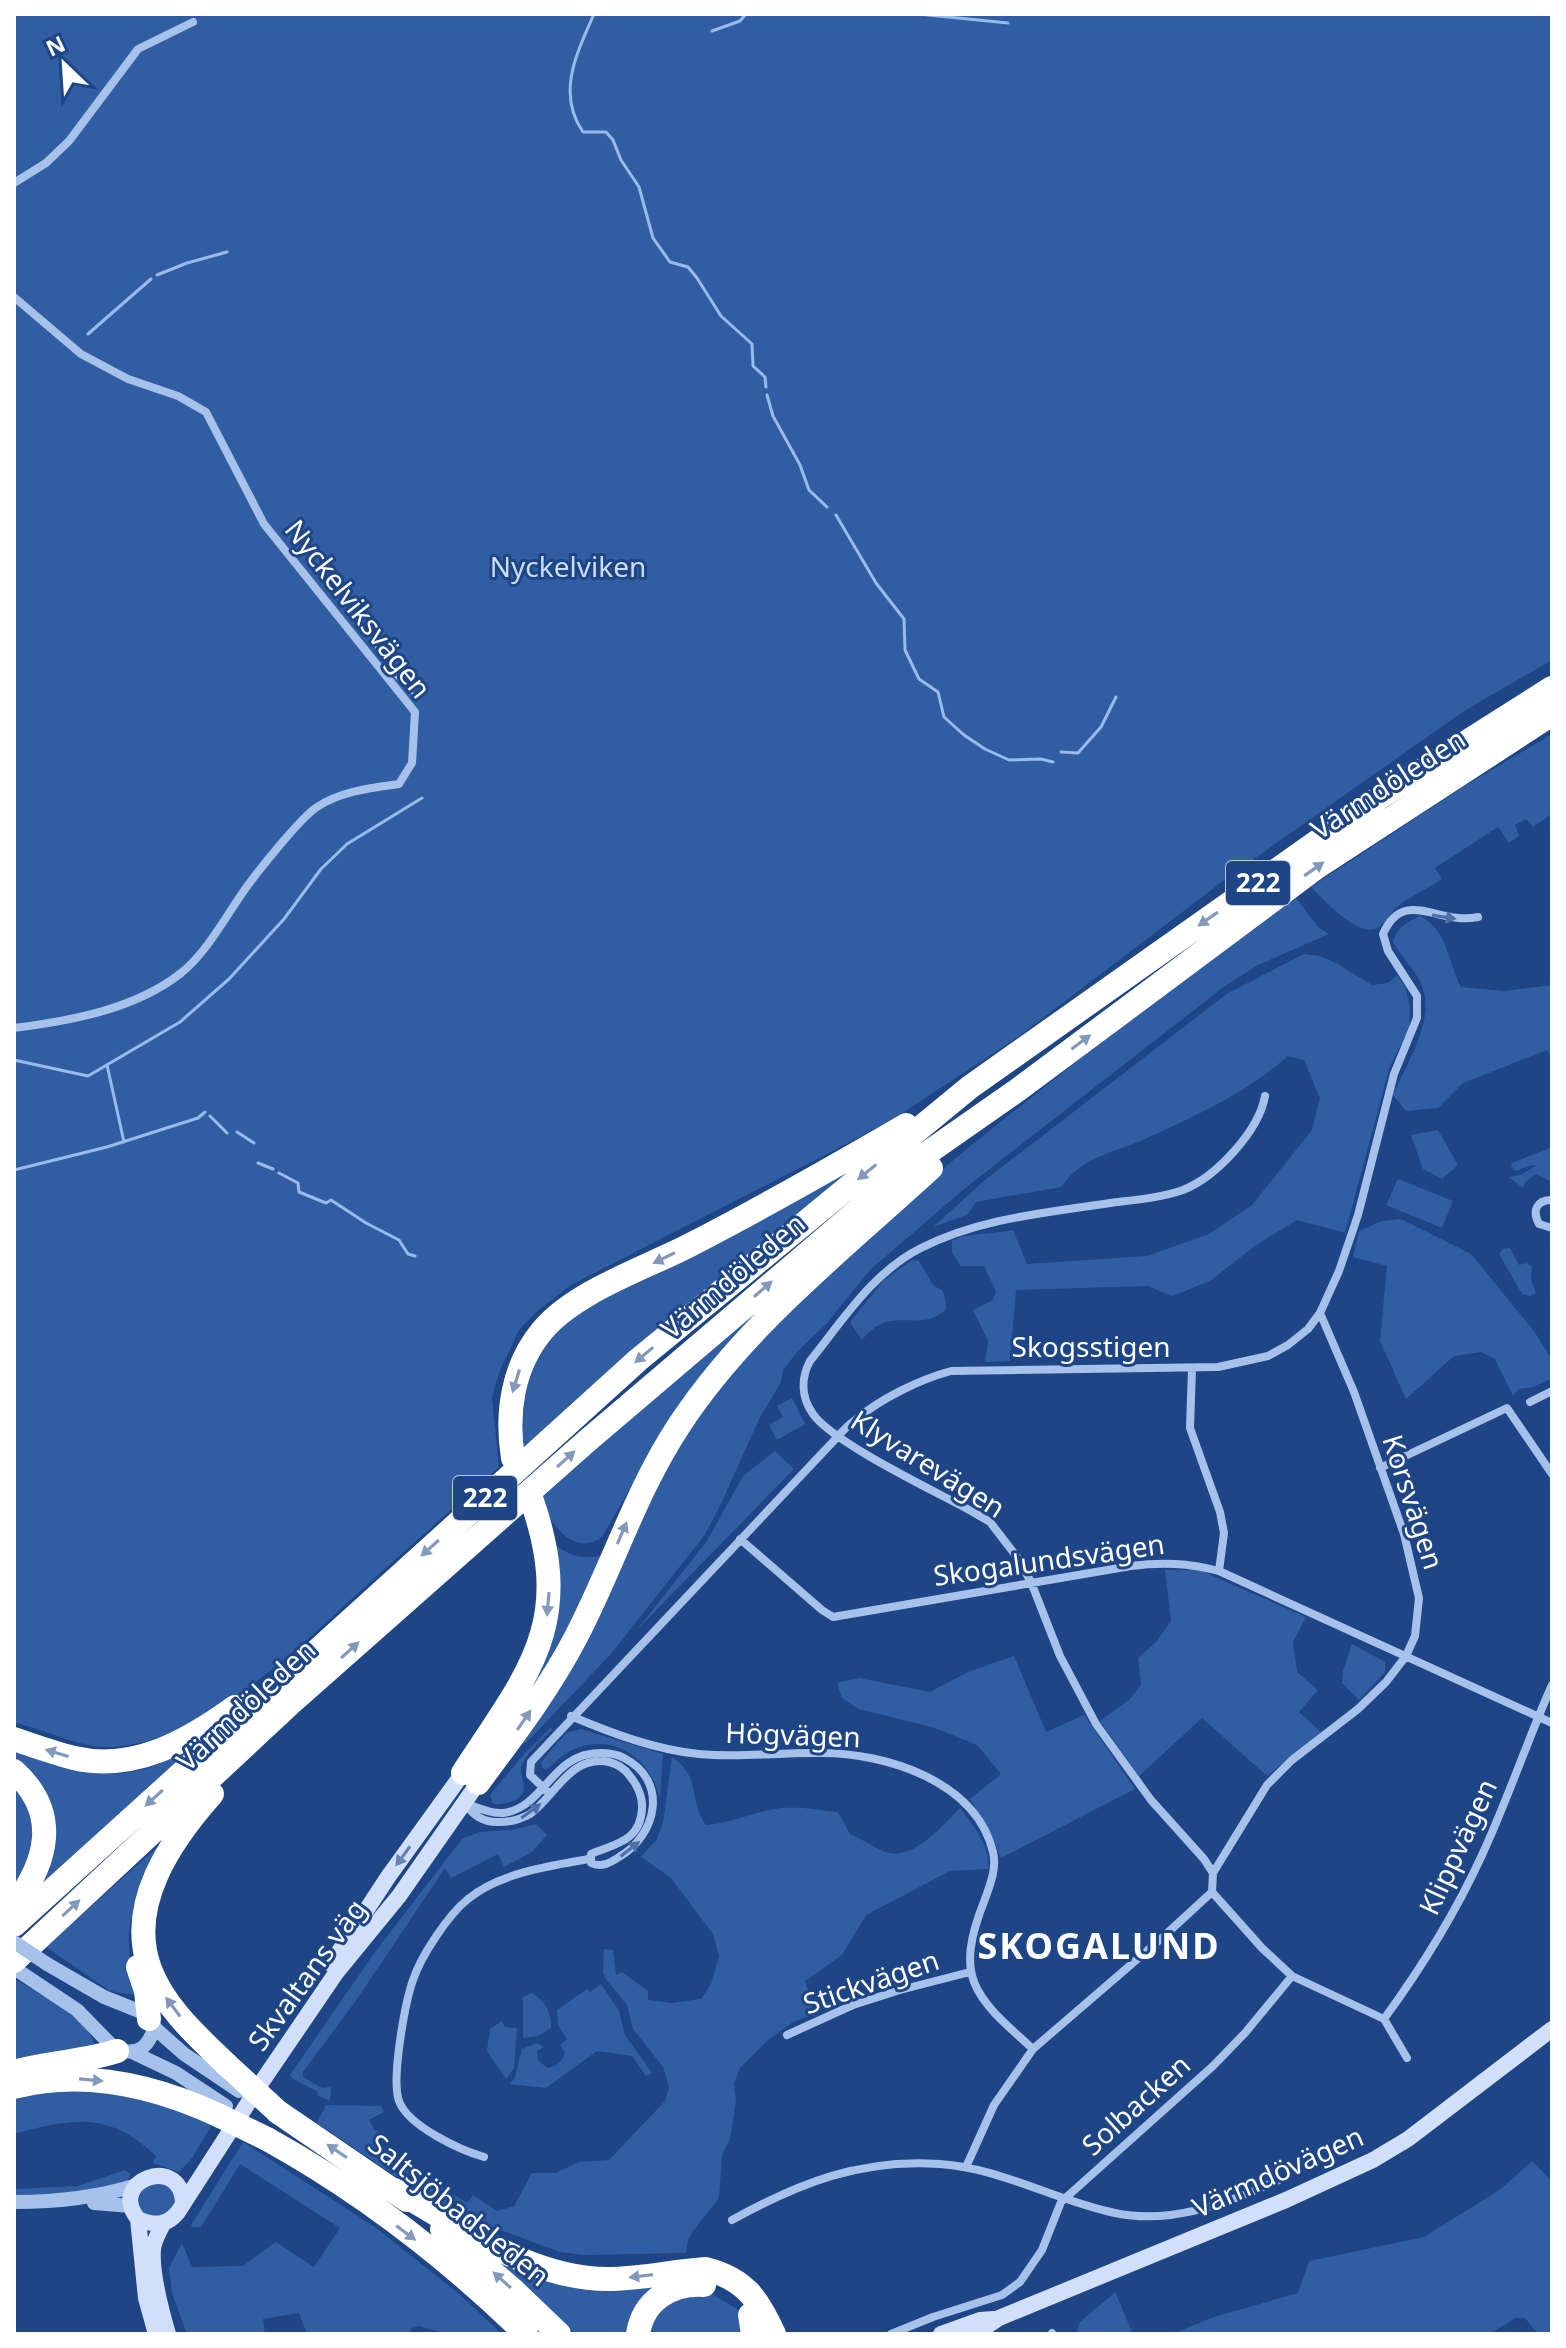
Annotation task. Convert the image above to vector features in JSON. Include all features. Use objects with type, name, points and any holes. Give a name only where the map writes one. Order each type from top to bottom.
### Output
[{"type":"highway","name":"Värmdöleden","points":[[14,1925],[638,1360],[970,1087],[1383,795],[1552,688]]},
{"type":"highway","name":"Värmdöleden","points":[[14,1961],[292,1702],[587,1441],[916,1161],[1019,1089],[1317,867],[1552,714]]},
{"type":"highway","points":[[513,1458],[510,1419],[516,1382],[531,1346],[557,1316],[599,1290],[824,1173],[970,1087]]},
{"type":"highway","points":[[468,1786],[559,1666],[592,1605],[638,1495],[680,1424],[705,1391],[778,1309],[1019,1089]]},
{"type":"highway","points":[[468,1786],[531,1668],[544,1632],[550,1577],[545,1541],[532,1501]]},
{"type":"highway","points":[[14,1739],[76,1759],[105,1761],[157,1753],[201,1732],[370,1603]]},
{"type":"highway","points":[[151,2022],[134,1945],[140,1907],[158,1870],[194,1814],[292,1702]]},
{"type":"highway","points":[[14,1771],[33,1791],[44,1817],[45,1834],[43,1851],[34,1873],[14,1906]]},
{"type":"highway","name":"Saltsjöbadsleden","points":[[158,1870],[144,1914],[145,1955],[170,2004],[226,2064],[278,2112],[395,2190],[493,2272],[559,2334]]},
{"type":"highway","points":[[14,2072],[124,2052]]},
{"type":"highway","name":"Saltsjöbadsleden","points":[[14,2087],[66,2079],[109,2081],[223,2111],[268,2137],[378,2211],[460,2273],[526,2334]]},
{"type":"highway","points":[[395,2190],[510,2254],[560,2274],[609,2279],[690,2270],[718,2272],[742,2284],[752,2294],[764,2331]]},
{"type":"highway","points":[[638,2334],[640,2323],[653,2300],[678,2287],[692,2284],[707,2285],[733,2295],[764,2331]]},
{"type":"main road","name":"Skvaltans väg","points":[[137,2185],[151,2176],[170,2179],[189,2173],[203,2158],[388,1877],[448,1792],[468,1786]]},
{"type":"main road","name":"Skvaltans väg","points":[[135,2212],[151,2224],[163,2224],[173,2219],[336,1973],[399,1896],[468,1786]]},
{"type":"main road","name":"Värmdövägen","points":[[975,2334],[999,2318],[1286,2200],[1373,2160],[1408,2139],[1552,2029]]},
{"type":"main road","points":[[170,2179],[180,2189],[183,2201]]},
{"type":"main road","points":[[137,2185],[132,2196],[146,2298],[156,2334]]},
{"type":"main road","points":[[163,2224],[155,2240],[153,2255],[168,2334]]},
{"type":"main road","name":"Värmdövägen","points":[[949,2333],[980,2320],[999,2318]]},
{"type":"street","points":[[14,183],[46,163],[69,141],[138,49],[193,22]]},
{"type":"street","name":"Nyckelviksvägen","points":[[14,297],[81,354],[128,379],[178,396],[206,412],[264,524],[415,712],[412,763],[399,784],[354,791],[316,808],[243,892],[222,927],[182,973],[132,1001],[50,1024],[14,1028]]},
{"type":"street","name":"Skogsstigen","points":[[546,1791],[530,1775],[531,1762],[571,1716],[838,1436],[853,1421],[874,1408],[917,1384],[951,1371],[1192,1369],[1246,1363],[1268,1356],[1308,1329],[1320,1313],[1348,1245],[1394,1074],[1417,1018],[1417,996],[1384,941],[1383,934],[1400,911],[1411,908],[1456,919],[1478,917]]},
{"type":"street","name":"Klyvarevägen","points":[[1213,1873],[1151,1800],[1096,1724],[1049,1632],[1031,1582],[1003,1536],[990,1522],[838,1436],[817,1420],[809,1409],[803,1391],[805,1371],[867,1289],[918,1249],[974,1226],[1184,1189],[1217,1168],[1240,1143],[1262,1110],[1265,1096]]},
{"type":"street","points":[[1552,1200],[1543,1200],[1535,1212],[1539,1224],[1552,1228]]},
{"type":"street","name":"Korsvägen","points":[[1213,1873],[1246,1815],[1268,1784],[1292,1760],[1358,1709],[1386,1682],[1406,1656],[1415,1636],[1419,1598],[1404,1534],[1354,1392],[1320,1313]]},
{"type":"street","points":[[1192,1369],[1190,1428],[1220,1512],[1224,1533],[1219,1571]]},
{"type":"street","points":[[1530,1402],[1552,1391]]},
{"type":"street","points":[[1380,1468],[1507,1408],[1552,1474]]},
{"type":"street","name":"Skogalundsvägen","points":[[740,1539],[833,1617],[1164,1562],[1219,1571],[1552,1723]]},
{"type":"street","name":"Klippvägen","points":[[1384,2019],[1444,1930],[1461,1899],[1489,1840],[1552,1685]]},
{"type":"street","name":"Högvägen","points":[[571,1716],[663,1748],[711,1755],[840,1754],[883,1762],[933,1779],[964,1802],[984,1829],[993,1851],[994,1869],[971,1937],[970,1972]]},
{"type":"street","points":[[448,1792],[468,1786],[477,1818],[494,1823],[505,1822],[526,1816],[567,1763],[591,1753],[623,1757],[644,1775],[653,1801],[652,1818],[645,1836],[631,1850],[608,1863],[594,1865],[589,1859]]},
{"type":"street","points":[[484,2157],[465,2151],[417,2123],[399,2101],[396,2073],[413,1978],[450,1917],[471,1897],[505,1879],[589,1859],[593,1852],[621,1844],[637,1828],[643,1808],[635,1783],[620,1767],[597,1761],[578,1767],[546,1791]]},
{"type":"street","points":[[966,2167],[994,2105],[1033,2049],[1212,1892],[1213,1873]]},
{"type":"street","points":[[1212,1892],[1262,1948],[1292,1976],[1384,2019],[1407,2058]]},
{"type":"street","points":[[14,1942],[104,1997],[144,2013],[184,2054],[239,2091],[278,2112]]},
{"type":"street","points":[[14,1968],[77,2010],[124,2052],[176,2073],[223,2111]]},
{"type":"street","points":[[970,1972],[982,1999],[993,2013],[1033,2049]]},
{"type":"street","name":"Stickvägen","points":[[787,2035],[853,2005],[970,1972]]},
{"type":"street","name":"Solbacken","points":[[945,2313],[1002,2295],[1026,2275],[1042,2250],[1056,2208],[1213,2066],[1292,1976]]},
{"type":"street","points":[[124,2052],[144,2049],[153,2032],[151,2022]]},
{"type":"street","points":[[732,2220],[814,2180],[861,2168],[939,2164],[966,2167],[1114,2213],[1162,2216],[1189,2212],[1244,2196],[1279,2180]]},
{"type":"street","name":"Skvaltans väg","points":[[54,2202],[108,2194],[137,2185]]},
{"type":"street","name":"Skvaltans väg","points":[[14,2202],[76,2205],[108,2202],[135,2212]]},
{"type":"street","points":[[891,2334],[945,2313]]},
{"type":"street","name":"Värmdövägen","points":[[945,2313],[949,2333]]},
{"type":"green space","name":"Nyckelviken","points":[[14,14],[1552,14],[1552,660],[1464,711],[1231,875],[1018,1037],[904,1112],[571,1285],[519,1330],[500,1370],[492,1397],[499,1467],[312,1635],[248,1688],[179,1730],[143,1742],[108,1747],[84,1744],[14,1723]]},
{"type":"green space","points":[[1552,734],[1552,814],[1533,827],[1526,819],[1515,825],[1519,836],[1509,843],[1498,827],[1435,868],[1442,879],[1399,905],[1377,928],[1369,930],[1351,923],[1311,887],[1463,787]]},
{"type":"green space","points":[[1296,898],[1318,927],[1329,934],[1258,965],[1225,986],[964,1189],[870,1270],[783,1370],[781,1382],[760,1417],[704,1536],[610,1655],[526,1743],[519,1744],[686,1430],[769,1330],[926,1183],[974,1143],[1105,1039]]},
{"type":"green space","points":[[1420,916],[1436,929],[1461,987],[1504,991],[1552,985],[1552,1059],[1547,1050],[1463,1083],[1438,1108],[1406,1111],[1393,1095],[1422,1029],[1425,1002],[1417,976],[1393,942],[1403,926]]},
{"type":"green space","points":[[1304,954],[1320,956],[1336,963],[1372,985],[1388,983],[1397,975],[1406,989],[1410,1008],[1409,1029],[1390,1066],[1345,1233],[1297,1220],[1256,1245],[1210,1281],[1172,1296],[1148,1286],[1016,1290],[1010,1361],[985,1362],[988,1341],[973,1310],[993,1300],[996,1291],[984,1266],[961,1266],[952,1252],[952,1241],[964,1236],[1013,1230],[1027,1264],[1147,1256],[1209,1234],[1252,1205],[1312,1130],[1320,1098],[1304,1060],[1288,1056],[1220,1103],[1089,1162],[1061,1187],[976,1202],[967,1215],[933,1227],[985,1180],[1228,993]]},
{"type":"green space","points":[[1438,1130],[1458,1165],[1442,1179],[1423,1169],[1411,1135]]},
{"type":"green space","points":[[1552,1147],[1552,1182],[1536,1174],[1525,1182],[1523,1188],[1509,1177],[1536,1166],[1515,1171],[1512,1163]]},
{"type":"green space","points":[[859,1162],[697,1296],[520,1451],[519,1410],[535,1356],[577,1312]]},
{"type":"green space","points":[[1398,1179],[1453,1201],[1442,1228],[1386,1205]]},
{"type":"green space","points":[[1401,1219],[1471,1254],[1534,1331],[1552,1360],[1551,1379],[1519,1389],[1513,1396],[1495,1359],[1481,1352],[1454,1356],[1406,1399],[1380,1341],[1387,1266],[1353,1257],[1359,1231],[1382,1221]]},
{"type":"green space","points":[[1510,1248],[1519,1265],[1526,1263],[1532,1266],[1531,1279],[1536,1293],[1530,1296],[1522,1294],[1499,1254],[1503,1249]]},
{"type":"green space","points":[[912,1260],[919,1261],[933,1285],[943,1291],[947,1308],[927,1319],[884,1323],[862,1340],[850,1322],[884,1280]]},
{"type":"green space","points":[[790,1277],[674,1412],[602,1537],[580,1543],[562,1533],[537,1496]]},
{"type":"green space","points":[[792,1398],[805,1424],[777,1440],[769,1425],[783,1417],[777,1406]]},
{"type":"green space","points":[[775,1451],[794,1469],[636,1631],[707,1541],[743,1476]]},
{"type":"green space","points":[[552,1542],[578,1556],[592,1557],[607,1553],[587,1600],[509,1728]]},
{"type":"green space","points":[[1165,1570],[1199,1570],[1306,1617],[1293,1642],[1297,1672],[1318,1690],[1299,1712],[1321,1732],[1267,1776],[1202,1718],[1139,1776],[1100,1721],[1129,1700],[1141,1685],[1138,1658],[1157,1641],[1171,1621]]},
{"type":"green space","points":[[1352,1644],[1385,1662],[1385,1672],[1359,1700],[1342,1683]]},
{"type":"green space","points":[[1014,1656],[1046,1732],[1084,1715],[1135,1789],[1001,1858],[970,1799],[1001,1774],[977,1745],[935,1728],[859,1709],[842,1698],[837,1683],[859,1678],[930,1692],[968,1672]]},
{"type":"green space","points":[[550,1728],[553,1729],[532,1749],[523,1763],[524,1788],[521,1796],[507,1803],[493,1804],[490,1795]]},
{"type":"green space","points":[[581,1729],[663,1754],[660,1799],[656,1785],[641,1762],[606,1744],[577,1748],[546,1770],[542,1767],[541,1762],[566,1733]]},
{"type":"green space","points":[[199,1744],[22,1910],[52,1813],[39,1782],[14,1759],[14,1749],[87,1772],[107,1774],[148,1768]]},
{"type":"green space","points":[[672,1757],[691,1781],[697,1807],[706,1825],[781,1808],[838,1812],[850,1834],[885,1852],[896,1854],[927,1840],[960,1808],[984,1844],[988,1869],[950,1871],[866,1915],[842,1955],[805,1981],[812,2003],[812,2015],[793,2022],[768,2040],[740,2068],[734,2083],[736,2101],[730,2139],[722,2155],[719,2198],[693,2231],[686,2253],[584,2255],[560,2252],[490,2226],[484,2231],[422,2194],[317,2123],[326,2105],[381,2106],[384,2112],[369,2120],[375,2131],[383,2132],[376,2140],[386,2150],[467,2203],[473,2195],[497,2211],[514,2206],[532,2173],[555,2173],[579,2162],[609,2160],[665,2101],[669,2087],[663,2067],[633,2029],[627,2005],[603,1973],[604,1949],[613,1950],[616,1975],[622,1972],[648,1991],[648,2000],[672,2003],[701,1999],[711,1984],[719,1956],[713,1934],[671,1878],[641,1857],[657,1839],[663,1823]]},
{"type":"green space","points":[[14,1782],[31,1805],[35,1847],[14,1892]]},
{"type":"green space","points":[[536,1824],[547,1835],[532,1852],[504,1867],[498,1854],[451,1878],[445,1868],[355,2002],[303,2072],[303,2077],[322,2088],[331,2087],[330,2101],[292,2078],[290,2075],[375,1952],[462,1839],[479,1832],[512,1830]]},
{"type":"green space","points":[[174,1832],[143,1887],[132,1917],[130,1954],[141,1996],[110,1991],[46,1947]]},
{"type":"green space","points":[[15,1979],[76,2019],[93,2039],[94,2049],[14,2082]]},
{"type":"green space","points":[[601,1984],[619,2011],[625,2035],[652,2073],[646,2076],[632,2056],[597,2051],[546,2088],[510,2084],[515,2077],[522,2049],[537,2043],[544,2047],[537,2051],[538,2060],[547,2068],[561,2061],[565,2053],[560,2045],[567,2039],[558,2025],[557,2010],[587,1989],[590,1992]]},
{"type":"green space","points":[[532,1993],[547,2008],[551,2028],[538,2036],[523,2038],[523,1997]]},
{"type":"green space","points":[[502,2021],[505,2027],[517,2028],[514,2068],[506,2079],[487,2051],[490,2029]]},
{"type":"green space","points":[[67,2090],[100,2090],[144,2097],[212,2124],[192,2158],[179,2172],[153,2163],[156,2156],[139,2141],[106,2125],[72,2122],[14,2134],[14,2097]]},
{"type":"green space","points":[[243,2142],[375,2227],[458,2293],[502,2334],[448,2334],[419,2326],[410,2332],[398,2334],[307,2334],[299,2313],[263,2319],[265,2334],[187,2334],[172,2293],[169,2268],[182,2243],[192,2267],[243,2266],[276,2242],[314,2267],[340,2228],[240,2164],[201,2227],[193,2227],[191,2225]]},
{"type":"green space","points":[[1532,2161],[1552,2181],[1552,2334],[1538,2334],[1525,2318],[1515,2318],[1490,2334],[1172,2334],[1214,2317],[1298,2293],[1309,2261],[1424,2237],[1501,2189]]},
{"type":"green space","points":[[125,2170],[130,2174],[128,2180],[103,2190],[14,2195],[14,2189],[78,2186]]},
{"type":"green space","points":[[157,2183],[170,2188],[175,2201],[170,2214],[157,2219],[144,2214],[139,2201],[144,2188]]},
{"type":"green space","points":[[475,2242],[521,2269],[659,2279],[631,2334],[575,2334]]},
{"type":"green space","points":[[1115,2292],[1133,2334],[1076,2334],[1080,2322]]},
{"type":"green space","points":[[710,2293],[737,2309],[749,2334],[647,2334],[663,2306],[678,2299]]},
{"type":"waterway","points":[[594,14],[572,73],[571,103],[575,117],[583,132],[606,132],[613,140],[621,160],[639,187],[653,238],[670,262],[688,267],[721,316],[752,344],[753,366],[765,377],[766,387]]},
{"type":"waterway","points":[[712,31],[740,21],[746,14]]},
{"type":"waterway","points":[[918,14],[1008,23]]},
{"type":"waterway","points":[[157,275],[227,252]]},
{"type":"waterway","points":[[88,334],[151,279]]},
{"type":"waterway","points":[[767,395],[773,416],[800,465],[809,490],[827,507]]},
{"type":"waterway","points":[[836,515],[876,583],[904,619],[905,650],[919,679],[938,692],[944,717],[985,749],[1009,760],[1041,759],[1053,762]]},
{"type":"waterway","points":[[368,633],[392,673],[412,693]]},
{"type":"waterway","points":[[1061,752],[1078,753],[1101,727],[1116,697]]},
{"type":"waterway","points":[[14,1060],[88,1076],[180,1022],[229,979],[284,919],[321,869],[347,844],[422,798]]},
{"type":"waterway","points":[[107,1065],[124,1142]]},
{"type":"waterway","points":[[14,1170],[107,1147],[198,1118],[205,1112]]},
{"type":"waterway","points":[[210,1116],[227,1133]]},
{"type":"waterway","points":[[237,1132],[254,1143]]},
{"type":"waterway","points":[[258,1163],[273,1169]]},
{"type":"waterway","points":[[279,1173],[298,1183],[299,1192],[326,1203],[331,1200],[399,1240],[408,1254],[415,1256]]},
{"type":"district","name":"SKOGALUND","points":[[1099,1946]]}]
